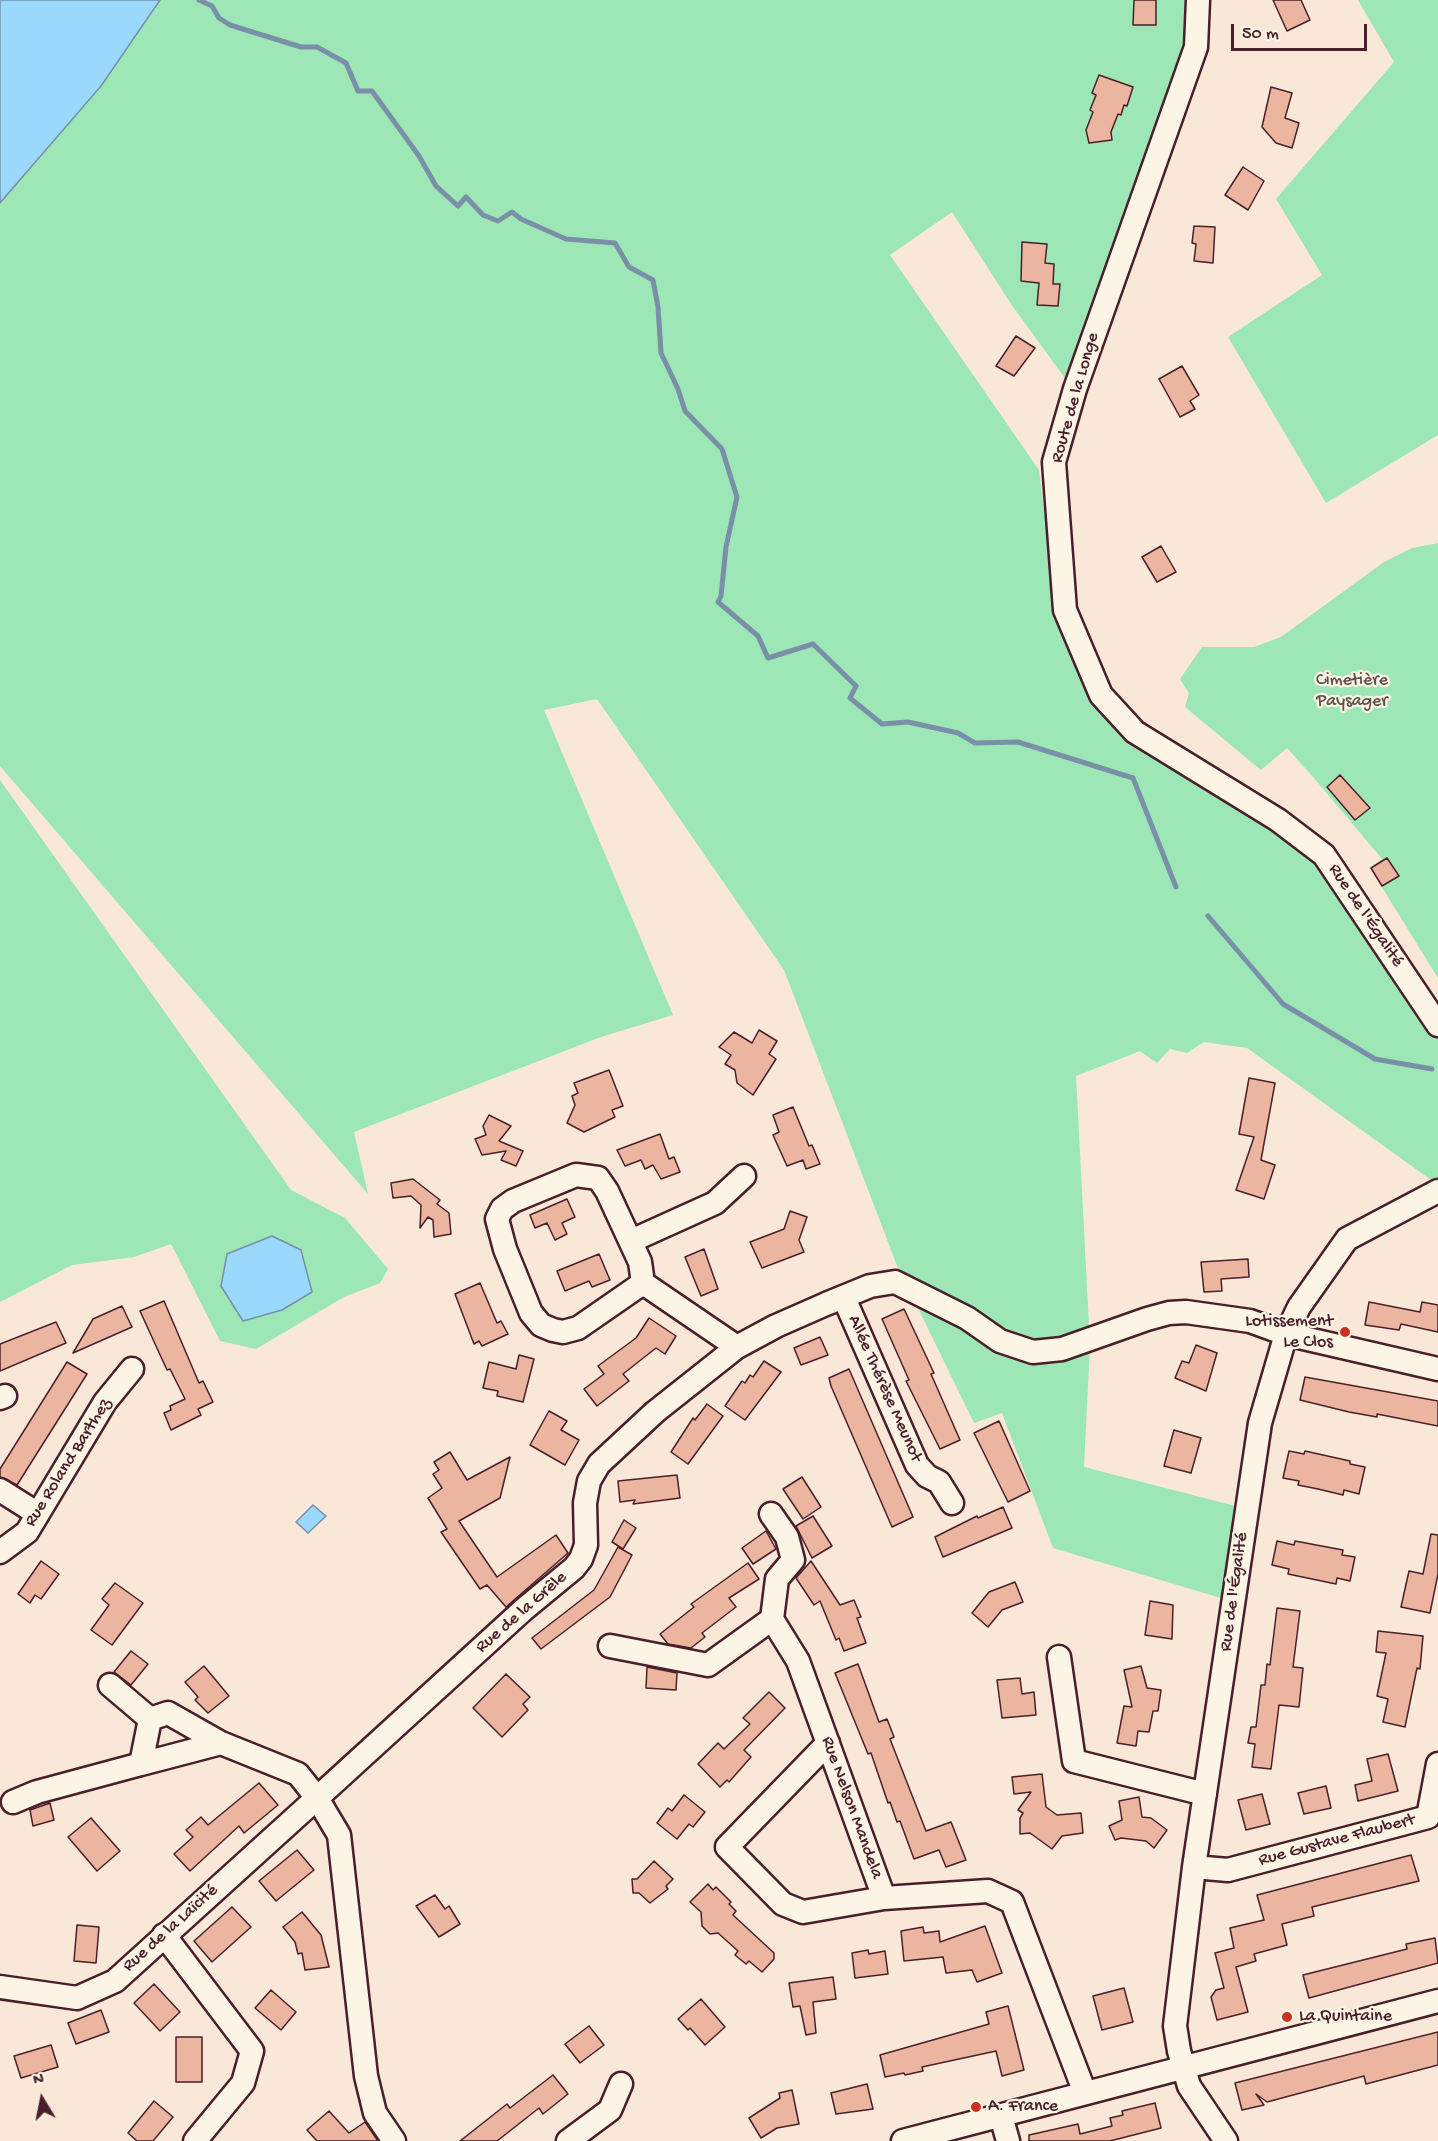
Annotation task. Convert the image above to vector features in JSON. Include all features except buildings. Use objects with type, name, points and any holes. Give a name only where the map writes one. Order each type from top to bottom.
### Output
[{"type":"street","name":"Route de la Longe","points":[[1198,0],[1196,47],[1075,389],[1054,462],[1065,609],[1101,695],[1135,732],[1278,820]]},
{"type":"street","name":"Rue de l'Égalité","points":[[1278,820],[1324,855],[1438,1025]]},
{"type":"street","points":[[643,1283],[578,1328],[563,1332],[541,1325],[531,1313],[504,1249],[496,1219],[502,1209],[513,1201],[576,1175],[598,1178],[607,1191],[640,1262],[643,1283],[737,1347]]},
{"type":"street","points":[[630,1241],[715,1203],[744,1176]]},
{"type":"street","name":"Rue de l'Égalité","points":[[1226,2141],[1188,2086],[1175,2026],[1194,1867],[1260,1423],[1286,1334],[1299,1307],[1347,1239],[1438,1191]]},
{"type":"street","name":"Rue de la Grêle","points":[[317,1798],[523,1610],[574,1568],[581,1559],[586,1545],[585,1503],[589,1481],[599,1464],[655,1412],[737,1347],[790,1319],[870,1286],[895,1282],[967,1318],[1000,1341],[1033,1352],[1077,1345],[1169,1313],[1186,1312],[1250,1321],[1286,1334],[1438,1369]]},
{"type":"street","name":"Allée Thérèse Meunot","points":[[844,1298],[917,1465],[927,1476],[939,1482],[952,1503]]},
{"type":"street","name":"Rue Roland Barthez","points":[[0,1552],[27,1532],[105,1402],[132,1370]]},
{"type":"street","points":[[0,1490],[38,1514]]},
{"type":"street","points":[[610,1646],[708,1665],[772,1619],[777,1579],[793,1560],[787,1537],[771,1514]]},
{"type":"street","name":"Rue Nelson Mandela","points":[[772,1619],[798,1661],[884,1898],[987,1891],[1012,1902],[1085,2093]]},
{"type":"street","points":[[1059,1657],[1074,1761],[1205,1794]]},
{"type":"street","points":[[110,1685],[150,1719]]},
{"type":"street","points":[[150,1719],[168,1713],[221,1743],[298,1774],[317,1798],[339,1835],[366,2076],[375,2113],[394,2141]]},
{"type":"street","points":[[141,1764],[150,1719]]},
{"type":"street","points":[[13,1802],[37,1792],[221,1743]]},
{"type":"street","points":[[828,1743],[727,1847],[783,1904],[803,1912],[884,1898]]},
{"type":"street","name":"Rue Gustave Flaubert","points":[[1194,1867],[1228,1870],[1428,1817],[1438,1764]]},
{"type":"street","name":"Rue de la Laïcité","points":[[0,1987],[77,1998],[115,1981],[317,1798]]},
{"type":"street","points":[[164,1935],[252,2051],[243,2083],[195,2141]]},
{"type":"street","points":[[903,2141],[1438,2001]]},
{"type":"street","points":[[568,2141],[610,2110],[621,2084]]},
{"type":"street","points":[[1000,2116],[1008,2141]]},
{"type":"green space","points":[[160,0],[1190,0],[1189,37],[1067,381],[1011,304],[952,212],[890,255],[1039,470],[1057,614],[1098,699],[1173,771],[1230,801],[1313,855],[1438,1038],[1438,1178],[1434,1182],[1247,1048],[1204,1042],[1187,1053],[1170,1049],[1157,1063],[1140,1051],[1076,1076],[1090,1345],[1084,1467],[1239,1507],[1221,1598],[1053,1548],[1002,1413],[974,1423],[896,1263],[784,970],[597,699],[544,710],[673,1015],[601,1037],[354,1132],[368,1194],[0,766],[0,203],[101,86]]},
{"type":"green space","points":[[1358,0],[1438,0],[1438,435],[1326,503],[1228,337],[1322,275],[1276,199],[1394,62]]},
{"type":"green space","name":"Cimetière Paysager","points":[[1438,543],[1438,978],[1370,868],[1382,859],[1314,778],[1287,748],[1261,770],[1185,707],[1189,693],[1180,679],[1202,647],[1254,647],[1281,637],[1384,562],[1412,548]]},
{"type":"green space","points":[[0,780],[291,1190],[345,1218],[388,1269],[380,1283],[344,1297],[256,1349],[220,1341],[171,1244],[134,1257],[72,1265],[0,1302]]},
{"type":"water","points":[[0,0],[160,0],[101,86],[0,203]]},
{"type":"water","points":[[272,1236],[301,1250],[312,1292],[282,1310],[243,1321],[221,1286],[227,1254]]},
{"type":"water","points":[[313,1505],[326,1516],[308,1533],[296,1522]]},
{"type":"waterway","points":[[199,0],[212,6],[219,18],[230,25],[301,47],[317,47],[346,63],[358,91],[372,91],[419,156],[436,186],[458,206],[466,197],[483,215],[498,221],[512,212],[521,219],[566,239],[615,243],[629,267],[653,280],[658,307],[661,353],[678,389],[685,411],[722,449],[737,497],[726,547],[721,596],[718,602],[758,636],[768,658],[813,644],[856,686],[850,698],[882,724],[908,722],[958,733],[975,743],[1018,742],[1133,778],[1176,887]]},
{"type":"waterway","points":[[1208,916],[1283,1004],[1375,1059],[1432,1069]]},
{"type":"place","name":"Lotissement Le Clos","points":[[1345,1332]]},
{"type":"place","name":"La Quintaine","points":[[1287,2017]]},
{"type":"place","name":"A. France","points":[[976,2107]]}]
